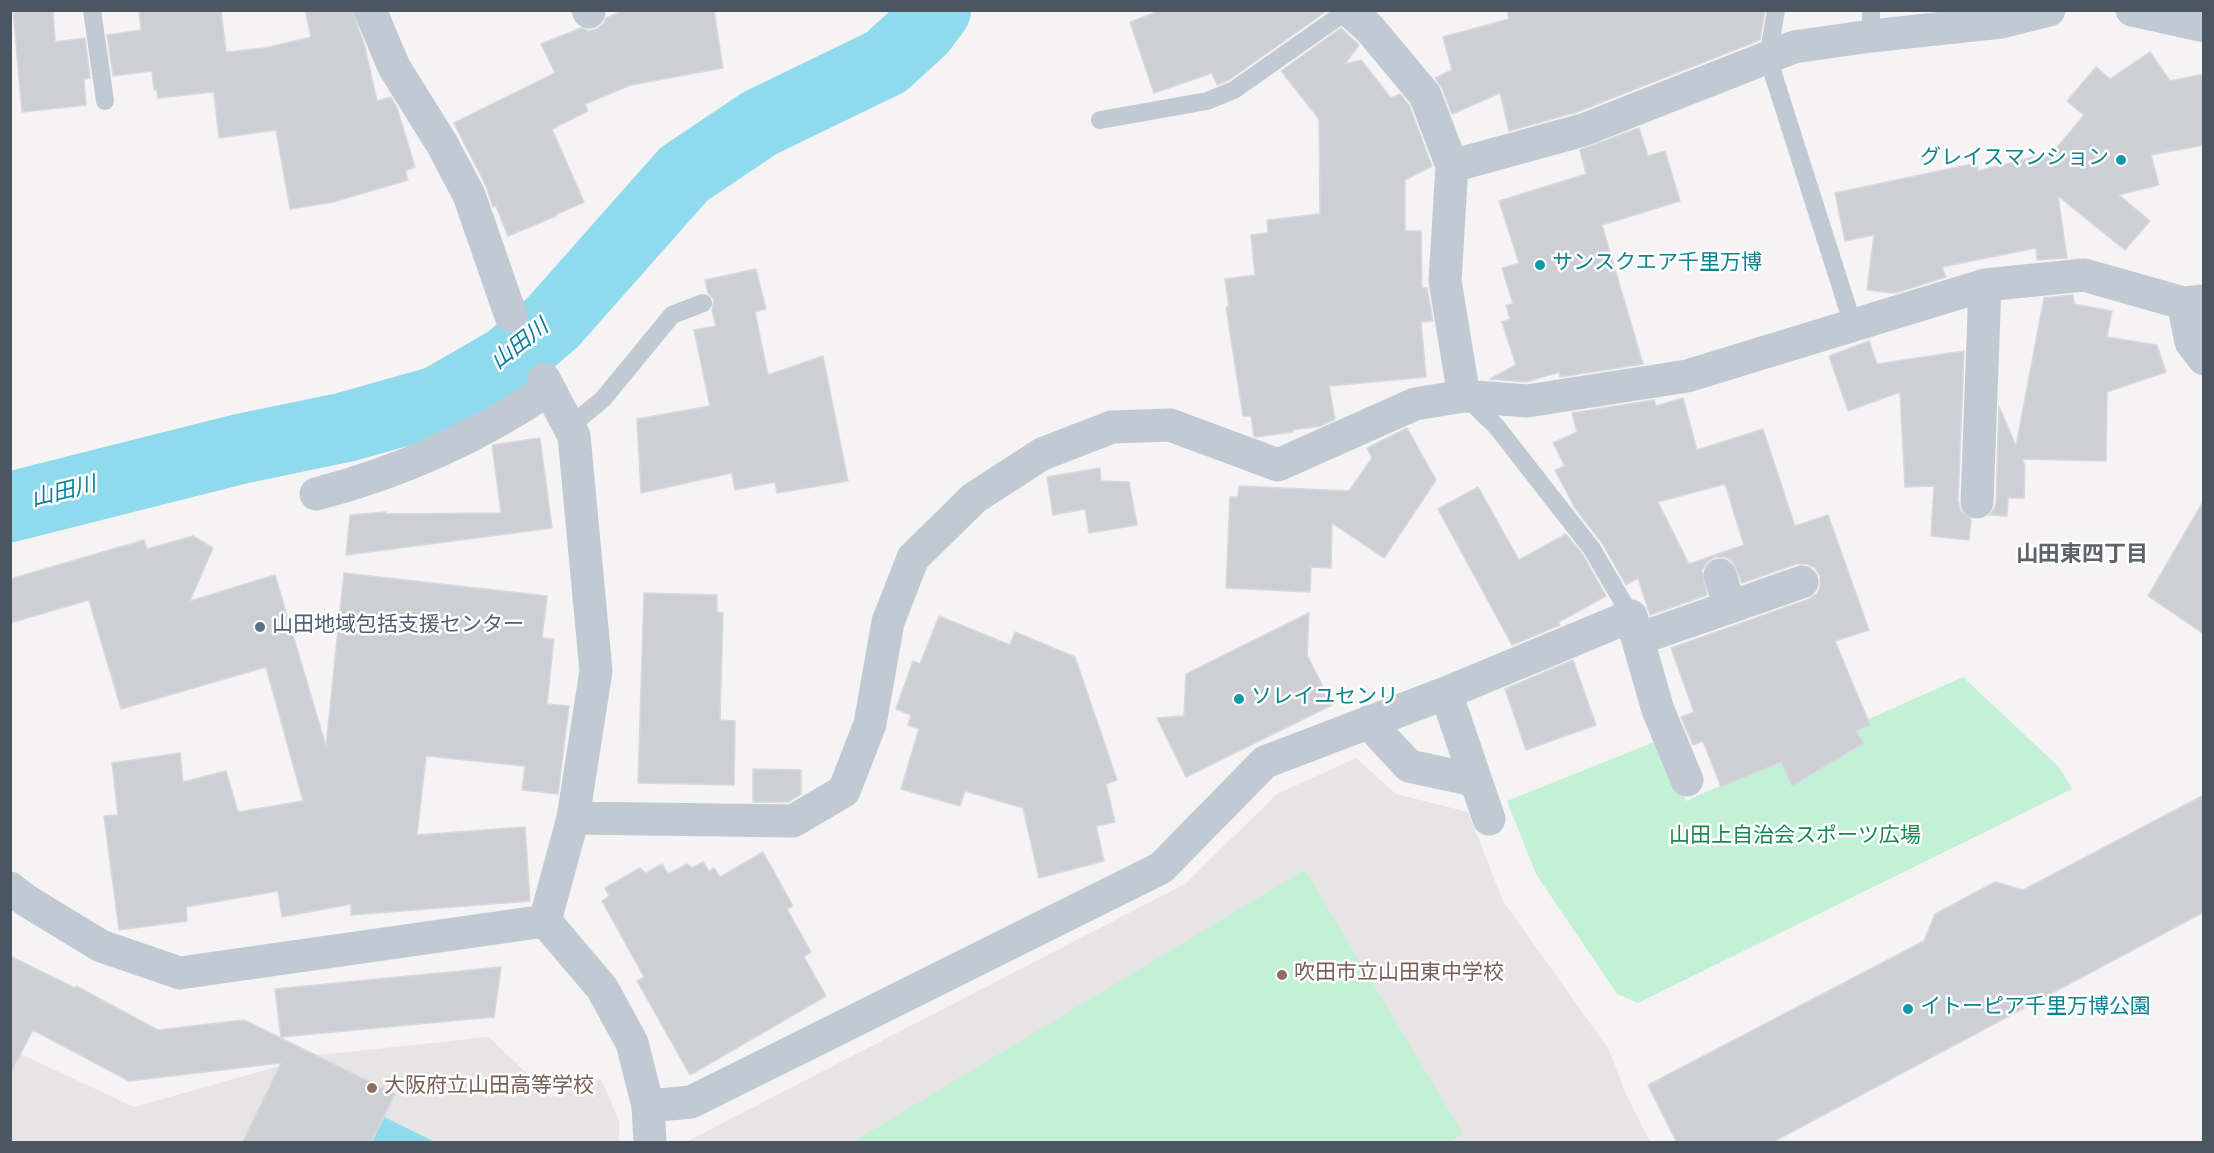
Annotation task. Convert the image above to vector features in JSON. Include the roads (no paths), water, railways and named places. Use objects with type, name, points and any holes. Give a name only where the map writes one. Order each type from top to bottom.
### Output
[{"type":"street","points":[[370,10],[394,67],[442,144],[469,195],[511,316]]},
{"type":"street","points":[[1349,10],[1370,29],[1425,95],[1452,166],[1445,281],[1464,396]]},
{"type":"street","points":[[1452,166],[1583,130],[1794,47],[1871,23],[2001,22],[2049,10]]},
{"type":"street","points":[[2132,10],[2204,26]]},
{"type":"street","points":[[573,818],[793,821],[844,791],[870,724],[888,622],[913,558],[974,498],[1042,454],[1112,427],[1170,425],[1278,465],[1415,404],[1464,396],[1527,401],[1688,376],[1985,285],[2084,275],[2193,302],[2191,342],[2204,359]]},
{"type":"street","points":[[1977,502],[1985,285]]},
{"type":"street","points":[[316,494],[378,477],[438,453],[495,424],[547,384],[574,436],[596,670],[573,818],[545,921]]},
{"type":"street","points":[[1720,575],[1730,607]]},
{"type":"street","points":[[648,1106],[691,1102],[1161,868],[1265,762],[1446,693],[1635,628],[1730,607],[1802,582]]},
{"type":"street","points":[[1635,628],[1658,710],[1687,780]]},
{"type":"street","points":[[1446,693],[1489,819]]},
{"type":"street","points":[[1368,722],[1409,766],[1474,780]]},
{"type":"street","points":[[10,888],[27,901],[101,946],[180,973],[545,921]]},
{"type":"street","points":[[545,921],[602,988],[632,1043],[648,1106],[650,1143]]},
{"type":"lane","points":[[93,10],[105,101]]},
{"type":"lane","points":[[1100,120],[1207,101],[1234,90],[1349,10]]},
{"type":"lane","points":[[1776,10],[1768,58],[1853,325]]},
{"type":"lane","points":[[569,426],[603,399],[672,315],[703,303]]},
{"type":"lane","points":[[1464,396],[1496,426],[1592,549],[1635,628]]},
{"type":"water","points":[[384,1117],[435,1142],[371,1142]]},
{"type":"waterway","name":"山田川","points":[[10,507],[240,449],[346,427],[438,401],[509,360],[553,322],[684,174],[760,123],[886,62],[921,30],[936,10]]},
{"type":"place","name":"グレイスマンション","points":[[2121,160]]},
{"type":"place","name":"サンスクエア千里万博","points":[[1540,265]]},
{"type":"place","name":"山田地域包括支援センター","points":[[260,627]]},
{"type":"place","name":"ソレイユセンリ","points":[[1239,699]]},
{"type":"place","name":"吹田市立山田東中学校","points":[[1282,975]]},
{"type":"place","name":"イトーピア千里万博公園","points":[[1908,1009]]},
{"type":"place","name":"大阪府立山田高等学校","points":[[372,1088]]},
{"type":"district","name":"山田東四丁目","points":[[2082,557]]},
{"type":"park label","name":"山田上自治会スポーツ広場","points":[[1795,838]]}]
